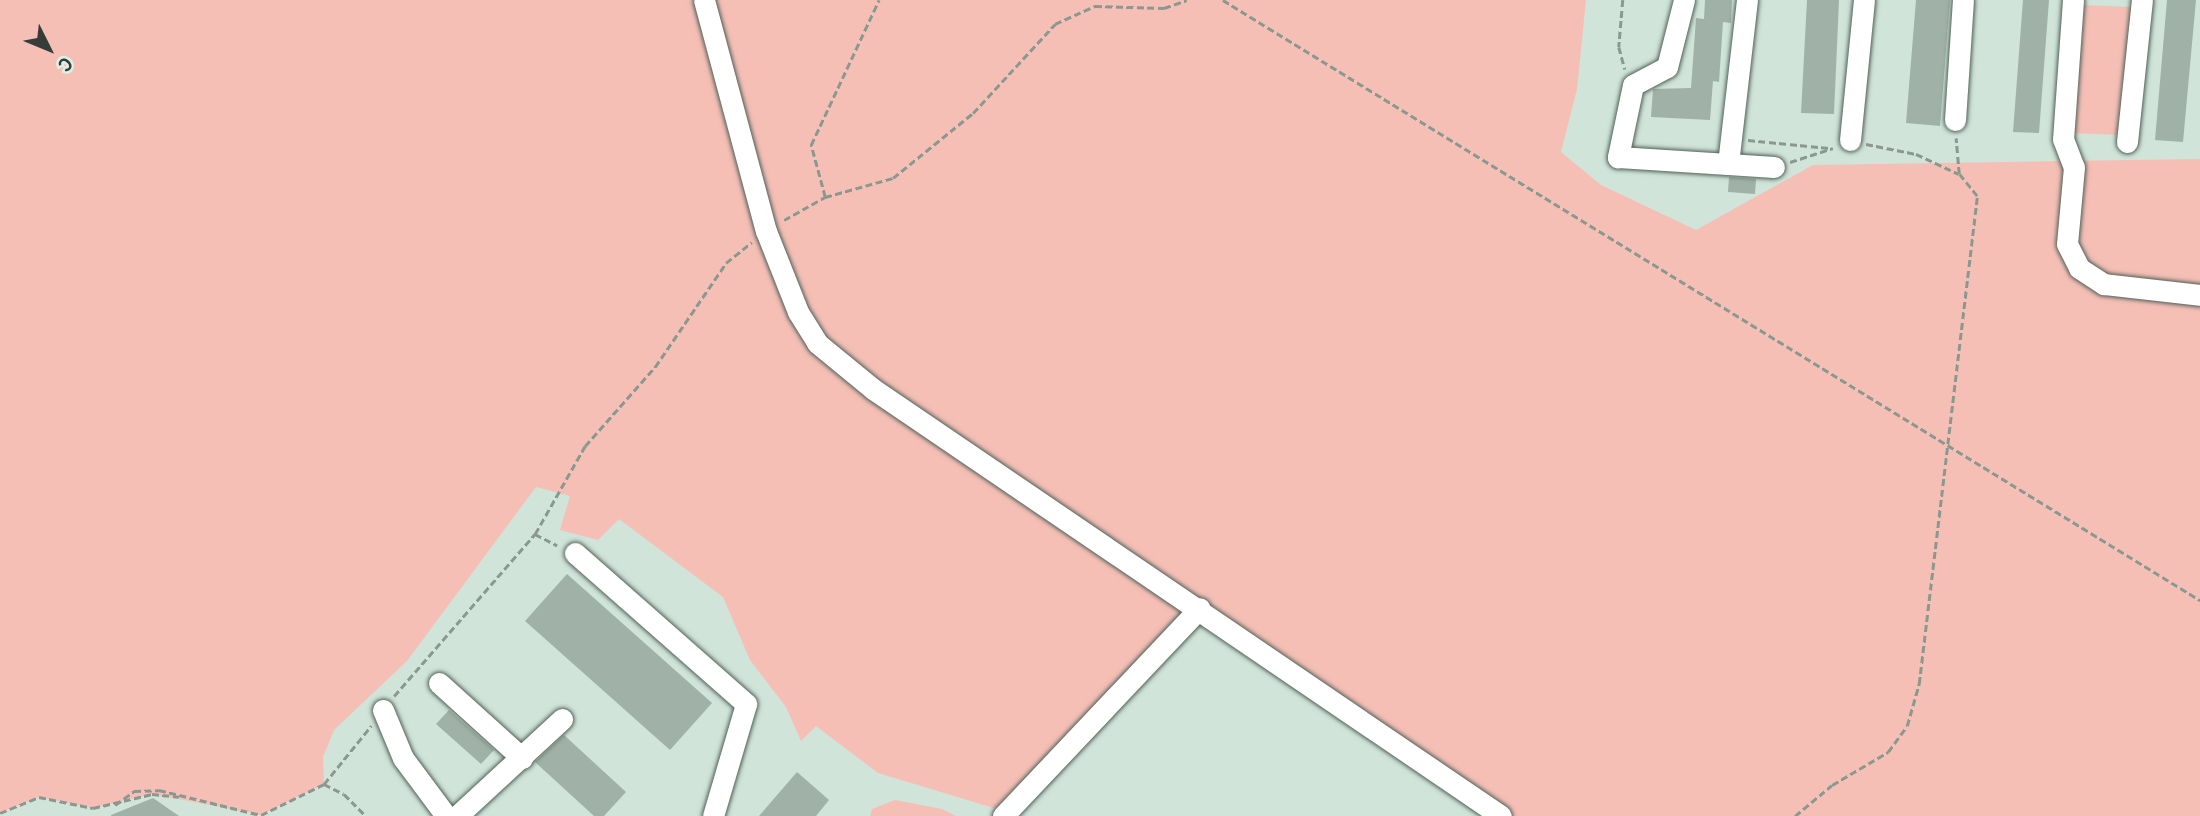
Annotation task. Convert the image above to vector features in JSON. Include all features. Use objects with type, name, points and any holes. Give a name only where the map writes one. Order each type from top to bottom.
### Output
[{"type":"street","points":[[704,0],[766,231],[798,312],[832,359],[1501,816]]},
{"type":"street","points":[[1684,0],[1667,67],[1633,85],[1618,157],[1774,167]]},
{"type":"street","points":[[1727,164],[1747,0]]},
{"type":"street","points":[[1841,145],[1864,0]]},
{"type":"street","points":[[1955,120],[1963,0]]},
{"type":"street","points":[[2073,0],[2063,139],[2074,167],[2067,244],[2079,268],[2104,284],[2200,295]]},
{"type":"street","points":[[2127,142],[2142,0]]},
{"type":"street","points":[[575,553],[747,704],[713,816]]},
{"type":"street","points":[[1003,816],[1200,608]]},
{"type":"street","points":[[439,683],[522,758]]},
{"type":"street","points":[[383,710],[403,758],[446,816]]},
{"type":"street","points":[[457,816],[562,719]]},
{"type":"path","points":[[825,197],[811,145],[879,0]]},
{"type":"path","points":[[115,805],[134,792],[159,790],[261,816],[324,784],[383,710],[535,534],[585,446],[655,367],[726,262],[766,231],[825,197],[893,178],[973,113],[1055,24],[1095,6],[1164,8],[1187,0]]},
{"type":"path","points":[[1223,0],[2200,600]]},
{"type":"path","points":[[1623,0],[1619,47],[1633,85]]},
{"type":"path","points":[[1955,120],[1959,174]]},
{"type":"path","points":[[1731,138],[1841,145],[1916,154],[1959,174],[1977,196],[1945,444],[1919,684],[1907,726],[1888,752],[1832,785],[1795,816]]},
{"type":"path","points":[[1774,167],[1841,145]]},
{"type":"path","points":[[535,534],[575,553]]},
{"type":"path","points":[[324,784],[344,794],[366,816]]},
{"type":"path","points":[[0,813],[39,797],[65,805],[115,805],[152,794],[187,798]]},
{"type":"shaded area","points":[[0,0],[1586,0],[1577,89],[1561,152],[1601,185],[1696,230],[1813,165],[2200,159],[2200,816],[1501,816],[1200,608],[1007,812],[878,773],[816,726],[801,741],[786,707],[750,660],[723,597],[619,519],[598,540],[560,530],[570,496],[536,487],[407,661],[334,730],[323,757],[324,784],[261,815],[152,794],[93,808],[39,797],[0,813]]},
{"type":"shaded area","points":[[2081,5],[2133,7],[2121,135],[2068,133]]},
{"type":"shaded area","points":[[895,800],[942,809],[956,816],[870,816],[872,809]]},
{"type":"building","points":[[1705,0],[1732,0],[1731,23],[1723,22],[1719,82],[1713,81],[1710,120],[1651,117],[1653,89],[1691,88],[1696,18],[1704,19]]},
{"type":"building","points":[[1807,0],[1839,0],[1834,114],[1801,113]]},
{"type":"building","points":[[1916,0],[1950,0],[1940,126],[1906,123]]},
{"type":"building","points":[[2023,0],[2049,0],[2039,133],[2013,132]]},
{"type":"building","points":[[2167,0],[2196,0],[2183,142],[2155,140]]},
{"type":"building","points":[[1729,177],[1756,179],[1755,194],[1728,192]]},
{"type":"building","points":[[567,574],[712,703],[670,750],[525,621]]},
{"type":"building","points":[[449,710],[494,750],[481,764],[436,724]]},
{"type":"building","points":[[564,735],[626,792],[604,816],[594,816],[535,762]]},
{"type":"building","points":[[797,772],[829,800],[816,816],[759,816]]},
{"type":"building","points":[[153,798],[179,816],[111,816],[111,815]]}]
